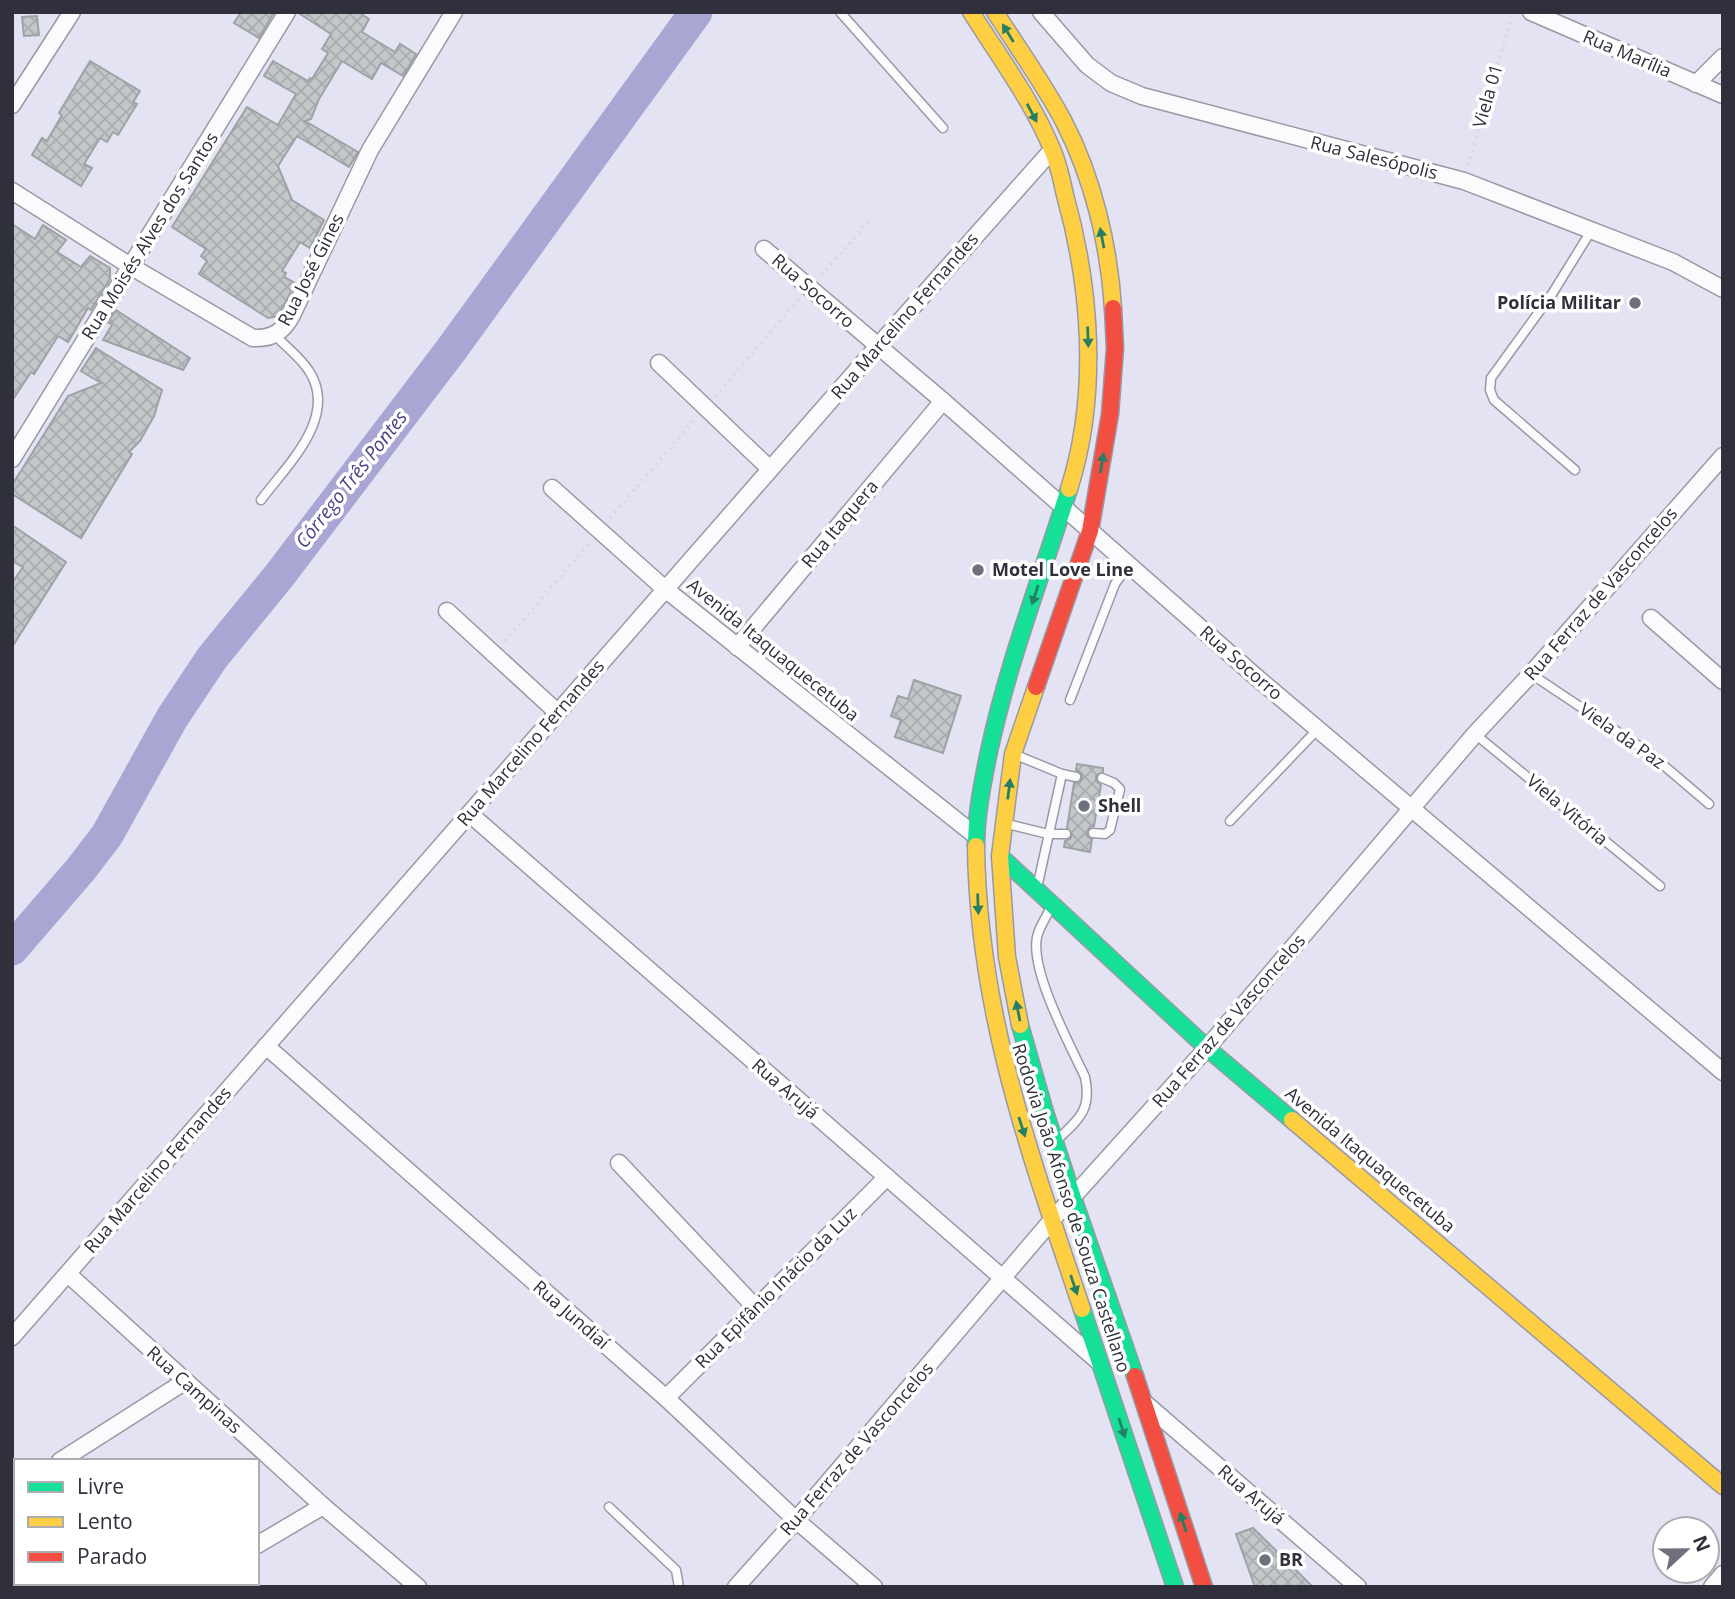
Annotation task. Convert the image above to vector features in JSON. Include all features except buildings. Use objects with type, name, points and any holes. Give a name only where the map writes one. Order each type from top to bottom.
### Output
[{"type":"main road","name":"Rodovia João Afonso de Souza Castellano","points":[[971,12],[1052,150],[1079,246],[1086,297],[1088,354],[1085,423],[1077,465],[993,731],[976,836],[979,921],[990,1008],[1018,1116],[1175,1587]]},
{"type":"main road","name":"Rodovia João Afonso de Souza Castellano","points":[[995,12],[1063,122],[1087,177],[1099,219],[1111,282],[1115,348],[1110,414],[1090,531],[1013,754],[1000,856],[1007,957],[1022,1033],[1055,1142],[1204,1587]]},
{"type":"main road","name":"Avenida Itaquaquecetuba","points":[[1000,856],[1208,1048],[1723,1486]]},
{"type":"street","points":[[12,105],[61,19],[72,12]]},
{"type":"street","name":"Rua Moisés Alves dos Santos","points":[[12,459],[287,12]]},
{"type":"street","name":"Rua José Gines","points":[[12,191],[132,267],[253,338],[265,339],[275,335],[286,326],[292,315],[370,150],[454,12]]},
{"type":"street","name":"Rua Salesópolis","points":[[1041,12],[1087,65],[1111,83],[1142,96],[1464,181],[1673,262],[1723,289]]},
{"type":"street","name":"Rua Marília","points":[[1531,12],[1723,95]]},
{"type":"street","points":[[1696,84],[1723,57]]},
{"type":"street","name":"Rua Marcelino Fernandes","points":[[12,1337],[1052,150]]},
{"type":"street","name":"Rua Socorro","points":[[764,249],[943,401],[1318,729],[1723,1072]]},
{"type":"street","points":[[659,363],[770,470]]},
{"type":"street","name":"Rua Itaquera","points":[[737,646],[943,401]]},
{"type":"street","name":"Rua Ferraz de Vasconcelos","points":[[736,1587],[1052,1220],[1208,1048],[1475,734],[1723,456]]},
{"type":"street","name":"Avenida Itaquaquecetuba","points":[[552,488],[666,589],[976,836]]},
{"type":"street","points":[[447,611],[557,712]]},
{"type":"street","points":[[1651,618],[1723,681]]},
{"type":"street","name":"Rua Arujá","points":[[470,814],[1101,1364]]},
{"type":"street","name":"Rua Jundiaí","points":[[266,1046],[666,1398],[796,1520],[874,1587]]},
{"type":"street","points":[[619,1163],[756,1308]]},
{"type":"street","name":"Rua Epifânio Inácio da Luz","points":[[666,1398],[887,1177]]},
{"type":"street","name":"Rua Campinas","points":[[68,1274],[184,1382],[418,1587]]},
{"type":"street","points":[[63,1459],[184,1382]]},
{"type":"street","name":"Rua Arujá","points":[[1144,1402],[1358,1587]]},
{"type":"street","points":[[259,1544],[323,1506]]},
{"type":"street","points":[[1712,1587],[1723,1574]]},
{"type":"lane","points":[[840,12],[943,128]]},
{"type":"lane","points":[[1575,470],[1494,400],[1490,390],[1492,377],[1552,294],[1591,232]]},
{"type":"lane","points":[[261,500],[314,428],[319,410],[319,394],[308,369],[275,335]]},
{"type":"lane","points":[[1070,699],[1115,584],[1129,564]]},
{"type":"lane","name":"Viela da Paz","points":[[1531,674],[1648,752],[1709,804]]},
{"type":"lane","points":[[1230,821],[1318,729]]},
{"type":"lane","name":"Viela Vitória","points":[[1475,734],[1660,886]]},
{"type":"lane","points":[[1013,754],[1076,777]]},
{"type":"lane","points":[[1037,890],[1062,774]]},
{"type":"lane","points":[[1093,833],[1105,834],[1110,830],[1120,789],[1102,778]]},
{"type":"lane","points":[[1005,823],[1048,834],[1066,834]]},
{"type":"lane","points":[[1052,904],[1037,937],[1038,959],[1043,981],[1084,1077],[1088,1093],[1079,1119],[1055,1142]]},
{"type":"lane","points":[[609,1507],[676,1570],[679,1587]]},
{"type":"path","name":"Viela 01","points":[[1464,181],[1513,12]]},
{"type":"path","points":[[494,652],[873,217]]},
{"type":"waterway","name":"Córrego Três Pontes","points":[[12,949],[107,835],[172,718],[212,658],[279,576],[451,350],[696,12]]},
{"type":"traffic: fast","points":[[976,846],[980,801],[996,722],[1069,489]]},
{"type":"traffic: fast","points":[[1000,856],[1207,1048],[1292,1120]]},
{"type":"traffic: fast","points":[[1020,1025],[1073,1198],[1135,1376]]},
{"type":"traffic: fast","points":[[1082,1309],[1175,1587]]},
{"type":"traffic: slow","points":[[971,12],[1016,81],[1046,135],[1057,164],[1074,230],[1086,304],[1088,379],[1079,453],[1069,489]]},
{"type":"traffic: slow","points":[[995,12],[1056,108],[1074,143],[1098,212],[1108,260],[1113,308]]},
{"type":"traffic: slow","points":[[1020,1025],[1007,957],[1000,856],[1013,754],[1036,687]]},
{"type":"traffic: slow","points":[[976,846],[986,967],[1010,1082],[1082,1309]]},
{"type":"traffic: slow","points":[[1292,1120],[1723,1486]]},
{"type":"traffic: jam","points":[[1036,687],[1090,531],[1110,414],[1115,348],[1113,308]]},
{"type":"traffic: jam","points":[[1135,1376],[1204,1587]]},
{"type":"place","name":"Polícia Militar","points":[[1635,303]]},
{"type":"place","name":"Motel Love Line","points":[[978,570]]},
{"type":"place","name":"Shell","points":[[1084,806]]},
{"type":"place","name":"BR","points":[[1265,1560]]}]
